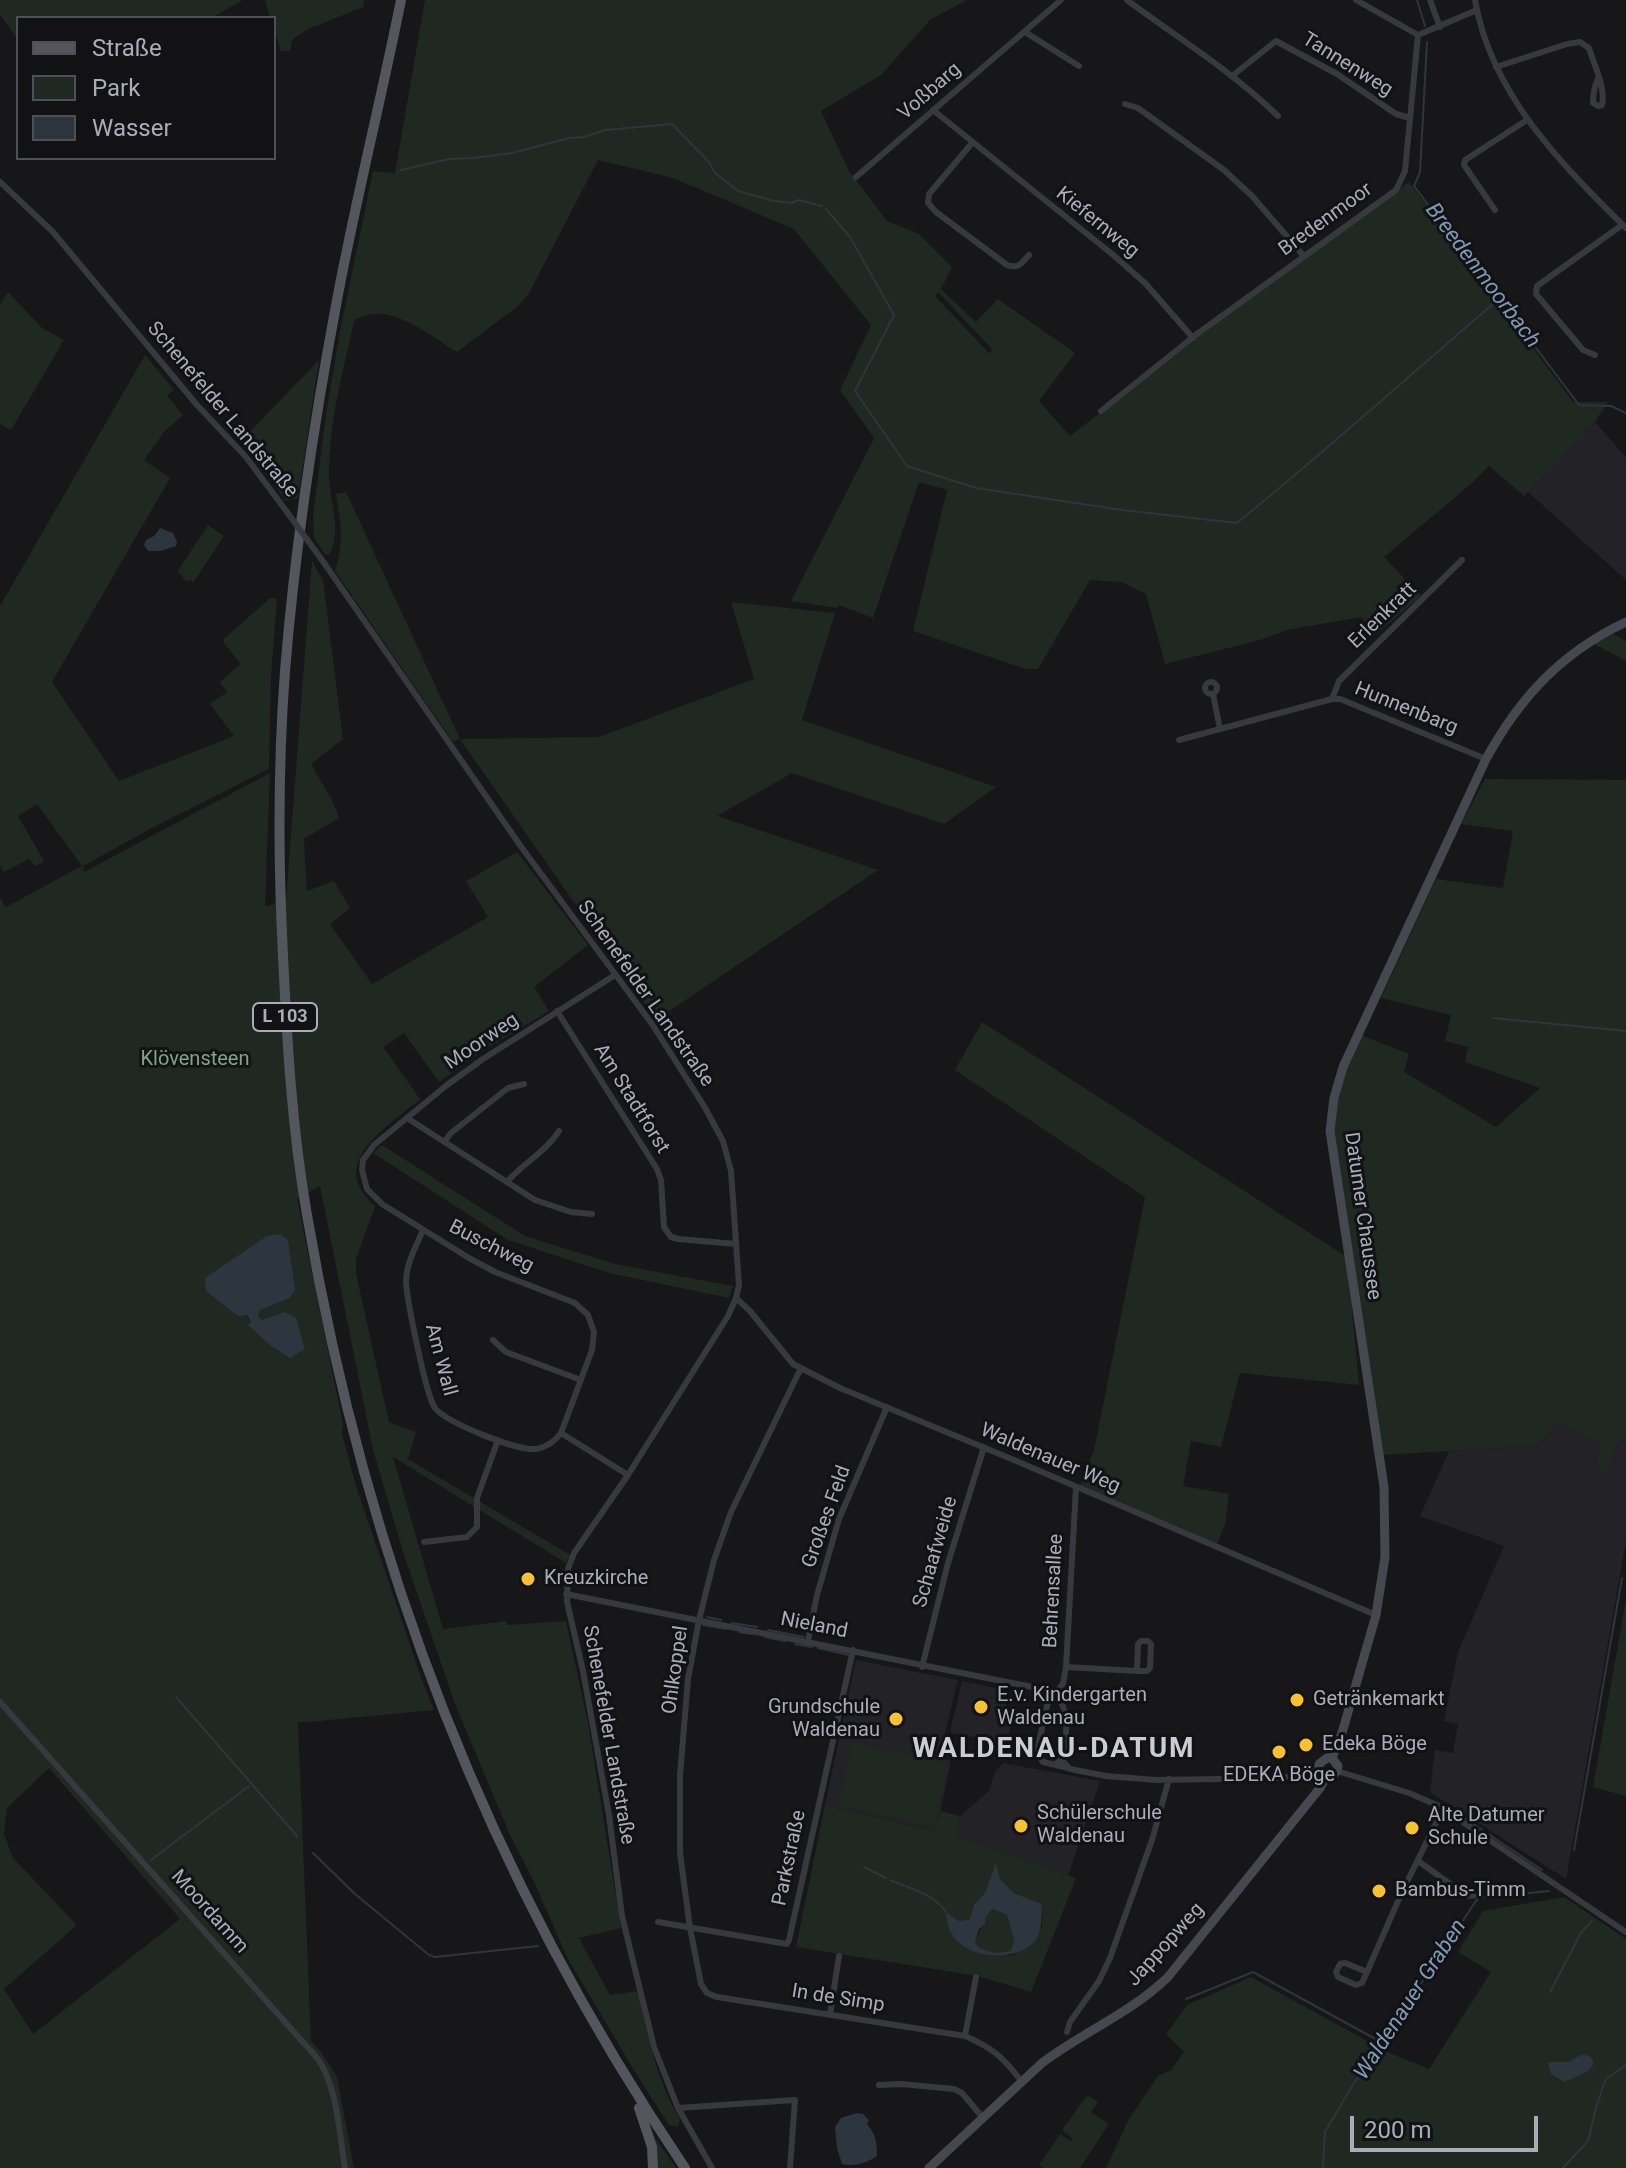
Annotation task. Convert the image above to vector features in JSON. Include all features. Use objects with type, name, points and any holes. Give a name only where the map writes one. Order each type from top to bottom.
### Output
[{"type":"main road","name":"L 103","points":[[401,0],[338,297],[311,461],[293,593],[281,730],[280,891],[286,1025],[306,1211],[335,1359],[372,1505],[435,1691],[475,1790],[521,1889],[629,2084],[685,2168]]},
{"type":"main road","points":[[629,2084],[652,2147],[653,2168]]},
{"type":"street","name":"Voßbarg","points":[[856,177],[1061,0]]},
{"type":"street","points":[[1127,0],[1232,76],[1278,116]]},
{"type":"street","points":[[1356,0],[1418,35],[1477,10]]},
{"type":"street","points":[[1430,0],[1440,27]]},
{"type":"street","points":[[1475,0],[1483,36],[1496,67],[1527,120],[1564,165],[1624,226],[1537,286],[1536,294],[1545,305],[1583,350],[1595,355]]},
{"type":"street","points":[[1025,32],[1079,66]]},
{"type":"street","name":"Bredenmoor","points":[[1101,411],[1303,255],[1396,190],[1405,171],[1418,35]]},
{"type":"street","name":"Tannenweg","points":[[1232,76],[1276,41],[1337,74],[1396,114],[1410,118]]},
{"type":"street","points":[[1496,67],[1580,42],[1589,48],[1598,79]]},
{"type":"street","points":[[1125,104],[1138,108],[1224,170],[1252,196],[1303,255]]},
{"type":"street","name":"Kiefernweg","points":[[933,110],[1124,264],[1145,283],[1193,338]]},
{"type":"street","points":[[1495,210],[1464,165],[1465,160],[1527,120]]},
{"type":"street","points":[[972,143],[929,194],[928,203],[1007,265],[1020,265],[1029,255]]},
{"type":"street","name":"Schenefelder Landstraße","points":[[0,182],[44,223],[197,405],[246,457],[322,560],[522,848],[652,1024],[723,1141],[731,1171],[739,1285],[736,1298],[728,1316],[628,1475],[574,1553],[568,1569],[566,1594],[609,1815],[622,1916],[654,2047],[678,2108],[712,2168]]},
{"type":"street","name":"Erlenkratt","points":[[1332,699],[1339,681],[1462,560]]},
{"type":"street","name":"Datumer Chaussee","points":[[1332,1758],[1376,1615],[1384,1569],[1384,1487],[1330,1131],[1334,1098],[1343,1067],[1486,759],[1507,724],[1555,667],[1584,644],[1626,622]]},
{"type":"street","points":[[1213,694],[1220,729]]},
{"type":"street","name":"Hunnenbarg","points":[[1179,740],[1340,699],[1486,759]]},
{"type":"street","name":"Moorweg","points":[[374,1145],[483,1059],[615,975]]},
{"type":"street","name":"Am Stadtforst","points":[[557,1011],[657,1169],[661,1180],[666,1232],[678,1239],[736,1244]]},
{"type":"street","points":[[444,1142],[508,1088],[524,1084]]},
{"type":"street","points":[[407,1118],[543,1205],[592,1214]]},
{"type":"street","points":[[507,1182],[551,1144],[559,1131]]},
{"type":"street","name":"Buschweg","points":[[374,1145],[363,1160],[362,1170],[367,1189],[382,1204],[495,1272],[582,1308],[592,1324],[594,1341],[561,1433]]},
{"type":"street","name":"Am Wall","points":[[423,1230],[411,1257],[406,1282],[435,1408],[447,1419],[520,1448],[535,1449],[556,1440],[561,1433]]},
{"type":"street","name":"Waldenauer Weg","points":[[736,1298],[793,1364],[840,1388],[1376,1615]]},
{"type":"street","points":[[493,1340],[506,1352],[581,1380]]},
{"type":"street","name":"Ohlkoppel","points":[[707,1993],[701,1984],[690,1928],[680,1853],[680,1775],[688,1679],[714,1560],[731,1512],[801,1368]]},
{"type":"street","name":"Großes Feld","points":[[808,1641],[820,1582],[839,1519],[887,1407]]},
{"type":"street","points":[[561,1433],[628,1475]]},
{"type":"street","points":[[424,1542],[467,1537],[477,1527],[477,1498],[498,1440]]},
{"type":"street","name":"Schaafweide","points":[[922,1667],[948,1563],[984,1447]]},
{"type":"street","name":"Behrensallee","points":[[1053,1764],[1043,1762],[1037,1751],[1048,1701],[1063,1684],[1066,1667],[1076,1487]]},
{"type":"street","name":"Nieland","points":[[566,1594],[853,1650],[1055,1694]]},
{"type":"street","points":[[1066,1667],[1137,1671],[1147,1671],[1150,1668],[1151,1644],[1148,1641],[1138,1644],[1137,1671]]},
{"type":"street","name":"Parkstraße","points":[[658,1922],[787,1944],[853,1650]]},
{"type":"street","points":[[1053,1764],[1061,1759],[1066,1721],[1061,1701],[1055,1694]]},
{"type":"street","name":"Moordamm","points":[[0,1702],[321,2062],[331,2091],[345,2168]]},
{"type":"street","points":[[1053,1764],[1106,1776],[1283,1778],[1322,1773],[1333,1776],[1338,1766],[1332,1758],[1322,1760],[1322,1773]]},
{"type":"street","points":[[1061,1759],[1068,1768]]},
{"type":"street","points":[[1337,1771],[1409,1793],[1443,1809],[1626,1932]]},
{"type":"street","name":"Jappopweg","points":[[929,2168],[1053,2056],[1131,2008],[1168,1977],[1320,1788],[1322,1773]]},
{"type":"street","points":[[1067,2032],[1070,2022],[1099,1981],[1110,1958],[1152,1840],[1169,1779]]},
{"type":"street","points":[[1367,1972],[1345,1963],[1340,1964],[1336,1972],[1338,1977],[1356,1985],[1362,1983],[1443,1809]]},
{"type":"street","points":[[1418,1861],[1467,1896],[1478,1895]]},
{"type":"street","points":[[830,2014],[839,1956]]},
{"type":"street","points":[[965,2036],[976,1977]]},
{"type":"street","name":"In de Simp","points":[[707,1993],[965,2036],[997,2053],[1022,2082]]},
{"type":"street","points":[[879,2085],[954,2089],[967,2098],[983,2118]]},
{"type":"street","points":[[678,2108],[795,2100],[790,2168]]},
{"type":"shaded area","points":[[1595,422],[1626,457],[1626,580],[1528,492]]},
{"type":"shaded area","points":[[1560,1424],[1603,1443],[1597,1467],[1616,1444],[1626,1439],[1626,1541],[1566,1879],[1430,1792],[1435,1750],[1453,1753],[1458,1724],[1444,1721],[1458,1652],[1504,1546],[1420,1516],[1449,1451],[1537,1446]]},
{"type":"shaded area","name":"Grundschule Waldenau","points":[[856,1660],[958,1680],[939,1758],[951,1761],[936,1831],[825,1805]]},
{"type":"shaded area","name":"E.v. Kindergarten Waldenau","points":[[962,1681],[1009,1691],[1002,1722],[1011,1724],[1007,1743],[951,1733]]},
{"type":"shaded area","name":"Schülerschule Waldenau","points":[[1003,1763],[1100,1781],[1068,1876],[954,1836],[960,1816],[989,1791],[995,1772]]},
{"type":"green space","points":[[0,0],[243,0],[215,16],[16,16],[16,37],[0,14]]},
{"type":"green space","points":[[265,0],[364,0],[363,7],[306,30],[292,40],[290,51],[281,51],[276,35],[276,16],[269,16]]},
{"type":"green space","points":[[425,0],[967,0],[931,19],[881,75],[821,111],[849,171],[887,221],[919,234],[952,267],[941,289],[976,322],[998,299],[1075,353],[1039,401],[1070,436],[1233,310],[1409,182],[1573,402],[1608,402],[1595,422],[1524,496],[1489,466],[1384,557],[1421,596],[1374,636],[1361,617],[1287,630],[1165,664],[1146,594],[1121,582],[1090,580],[1038,669],[1026,669],[913,631],[947,490],[919,482],[873,618],[839,605],[837,608],[791,601],[874,438],[840,390],[871,325],[794,229],[673,178],[598,160],[528,295],[457,352],[393,316],[366,315],[354,321],[331,436],[329,475],[335,536],[329,555],[314,538],[313,516],[340,331],[373,171],[395,173]],"holes":[[[938,292],[992,349],[990,354],[935,296]]]},
{"type":"green space","points":[[8,292],[42,328],[64,340],[11,430],[0,424],[0,305]]},
{"type":"green space","name":"Klövensteen","points":[[145,355],[174,390],[167,395],[183,415],[164,432],[144,460],[170,478],[52,682],[119,781],[234,736],[210,704],[227,692],[220,682],[240,663],[224,639],[270,598],[277,598],[269,769],[83,866],[84,872],[270,773],[265,907],[286,900],[312,561],[323,581],[343,739],[311,764],[339,818],[304,839],[307,891],[334,881],[350,908],[330,924],[372,984],[488,917],[466,881],[517,852],[588,945],[534,987],[549,1011],[479,1053],[439,1082],[404,1033],[383,1047],[420,1099],[367,1146],[359,1160],[356,1175],[361,1190],[375,1206],[356,1259],[356,1273],[389,1422],[416,1432],[408,1459],[570,1555],[566,1563],[393,1457],[443,1629],[506,1621],[507,1625],[566,1621],[588,1723],[621,1928],[579,1938],[610,1995],[638,1991],[659,2073],[680,2119],[678,2127],[669,2125],[568,1959],[510,1835],[455,1704],[403,1552],[373,1450],[320,1186],[297,1199],[343,1424],[342,1434],[356,1486],[434,1710],[298,1722],[311,2041],[337,2077],[354,2168],[0,2168],[0,898],[6,907],[82,866],[37,804],[18,816],[44,861],[35,866],[29,859],[4,872],[0,865],[0,606]],"holes":[[[295,1290],[290,1298],[260,1310],[258,1316],[262,1320],[249,1325],[251,1323],[246,1315]],[[49,1768],[180,1919],[33,2034],[4,1989],[77,1925],[13,1858],[4,1834],[7,1808]]]},
{"type":"green space","points":[[319,360],[298,498],[286,501],[241,441]]},
{"type":"green space","points":[[346,492],[460,739],[453,742],[335,571],[341,533],[336,494]]},
{"type":"green space","points":[[208,525],[224,536],[193,583],[188,582],[177,572]]},
{"type":"green space","points":[[731,602],[835,613],[802,720],[996,787],[944,824],[792,773],[717,816],[878,870],[656,1020],[460,739],[599,737],[754,679]]},
{"type":"green space","points":[[1613,634],[1626,641],[1626,661],[1594,644]]},
{"type":"green space","points":[[1485,779],[1626,780],[1626,1439],[1616,1444],[1604,1474],[1597,1467],[1602,1443],[1560,1424],[1537,1446],[1381,1455],[1332,1131],[1345,1067],[1361,1035],[1409,1054],[1404,1072],[1496,1127],[1540,1088],[1465,1062],[1468,1047],[1445,1041],[1451,1015],[1381,998],[1436,879],[1503,888],[1513,831],[1461,824]]},
{"type":"green space","points":[[982,1022],[1347,1257],[1359,1385],[1240,1373],[1221,1447],[1191,1441],[1183,1486],[1229,1494],[1225,1525],[1216,1546],[1080,1486],[1094,1450],[1145,1197],[955,1070]]},
{"type":"green space","points":[[382,1145],[525,1236],[615,1264],[733,1286],[729,1298],[609,1273],[508,1240],[373,1153]]},
{"type":"green space","points":[[1626,1599],[1626,1796],[1593,1787]]},
{"type":"green space","points":[[853,1743],[948,1765],[934,1827],[839,1805]]},
{"type":"green space","points":[[825,1805],[935,1831],[941,1811],[960,1816],[955,1836],[1076,1878],[1031,1992],[978,1976],[796,1947]],"holes":[[[996,1864],[1000,1879],[1014,1893],[1042,1904],[1042,1927],[1014,1955],[985,1953],[959,1943],[947,1913],[959,1921],[970,1919],[974,1904],[985,1894]]]},
{"type":"green space","points":[[1564,1897],[1626,1939],[1626,2168],[1106,2168],[1129,2119],[1158,2076],[1171,2070],[1184,2052],[1166,2034],[1187,2005],[1251,1977],[1387,2052],[1429,2069],[1491,1972],[1458,1952],[1483,1911]]},
{"type":"green space","points":[[992,1909],[1007,1915],[1014,1941],[1011,1951],[996,1953],[979,1948],[975,1942]]},
{"type":"green space","points":[[1087,2095],[1098,2102],[1091,2112],[1109,2124],[1080,2168],[1044,2168],[1039,2165],[1060,2134],[1071,2141],[1073,2139],[1062,2130]]},
{"type":"green space","points":[[654,2136],[676,2168],[656,2168]]},
{"type":"water","points":[[160,528],[173,533],[176,546],[148,551],[144,545],[146,540]]},
{"type":"water","points":[[280,1234],[288,1240],[295,1290],[290,1298],[260,1310],[258,1316],[262,1320],[285,1312],[296,1318],[305,1349],[290,1358],[248,1325],[251,1322],[247,1315],[238,1316],[206,1291],[205,1278],[267,1236]]},
{"type":"water","points":[[996,1863],[1000,1879],[1014,1893],[1042,1904],[1040,1928],[1035,1941],[1008,1955],[975,1952],[958,1942],[949,1928],[946,1912],[959,1921],[970,1919],[974,1904],[985,1893]],"holes":[[[992,1909],[1007,1915],[1014,1941],[1011,1951],[996,1953],[979,1948],[975,1942],[979,1929]]]},
{"type":"water","points":[[1583,2054],[1591,2057],[1594,2063],[1587,2072],[1564,2082],[1551,2074],[1548,2062],[1568,2062]]},
{"type":"water","points":[[857,2113],[869,2120],[867,2124],[875,2139],[877,2156],[861,2164],[842,2164],[835,2127],[841,2118]]},
{"type":"waterway","name":"Breedenmoorbach","points":[[1417,0],[1425,26]]},
{"type":"waterway","name":"Breedenmoorbach","points":[[1427,42],[1420,172],[1414,186],[1579,405],[1611,406],[1626,413]]},
{"type":"waterway","points":[[401,170],[449,159],[512,153],[605,130],[672,124],[709,162],[715,173],[738,191],[774,201],[791,203],[799,200],[822,206]]},
{"type":"waterway","points":[[826,209],[850,237],[894,315],[855,391],[907,466],[976,488],[1122,510],[1237,523],[1499,299]]},
{"type":"waterway","points":[[1493,1018],[1626,1031]]},
{"type":"waterway","name":"Waldenauer Graben","points":[[1574,1850],[1622,1578]]},
{"type":"waterway","points":[[707,1617],[721,1620]]},
{"type":"waterway","points":[[732,1623],[757,1627]]},
{"type":"waterway","points":[[703,1625],[726,1629]]},
{"type":"waterway","points":[[768,1630],[804,1637]]},
{"type":"waterway","points":[[739,1632],[752,1634]]},
{"type":"waterway","points":[[765,1637],[785,1641]]},
{"type":"waterway","points":[[795,1644],[812,1647]]},
{"type":"waterway","points":[[818,1648],[849,1655]]},
{"type":"waterway","points":[[176,1697],[297,1836]]},
{"type":"waterway","points":[[151,1860],[249,1786]]},
{"type":"waterway","points":[[1463,1817],[1542,1870]]},
{"type":"waterway","points":[[313,1853],[355,1894],[429,1955],[435,1957],[538,1946]]},
{"type":"waterway","points":[[864,1867],[886,1878]]},
{"type":"waterway","points":[[890,1880],[928,1896],[946,1912]]},
{"type":"waterway","name":"Waldenauer Graben","points":[[1323,2168],[1325,2132],[1478,1898],[1549,1891]]},
{"type":"waterway","points":[[1550,1992],[1581,1933],[1592,1921]]},
{"type":"waterway","points":[[1186,1999],[1253,1972],[1381,2042]]},
{"type":"waterway","points":[[1563,2168],[1588,2141],[1606,2079],[1626,2065]]},
{"type":"place","name":"Kreuzkirche","points":[[528,1579]]},
{"type":"place","name":"Getränkemarkt","points":[[1297,1700]]},
{"type":"place","name":"E.v. Kindergarten Waldenau","points":[[981,1707]]},
{"type":"place","name":"Grundschule Waldenau","points":[[896,1719]]},
{"type":"place","name":"Edeka Böge","points":[[1306,1745]]},
{"type":"place","name":"EDEKA Böge","points":[[1279,1752]]},
{"type":"place","name":"Schülerschule Waldenau","points":[[1021,1826]]},
{"type":"place","name":"Alte Datumer Schule","points":[[1412,1828]]},
{"type":"place","name":"Bambus-Timm","points":[[1379,1891]]},
{"type":"district","name":"WALDENAU-DATUM","points":[[1054,1750]]}]
